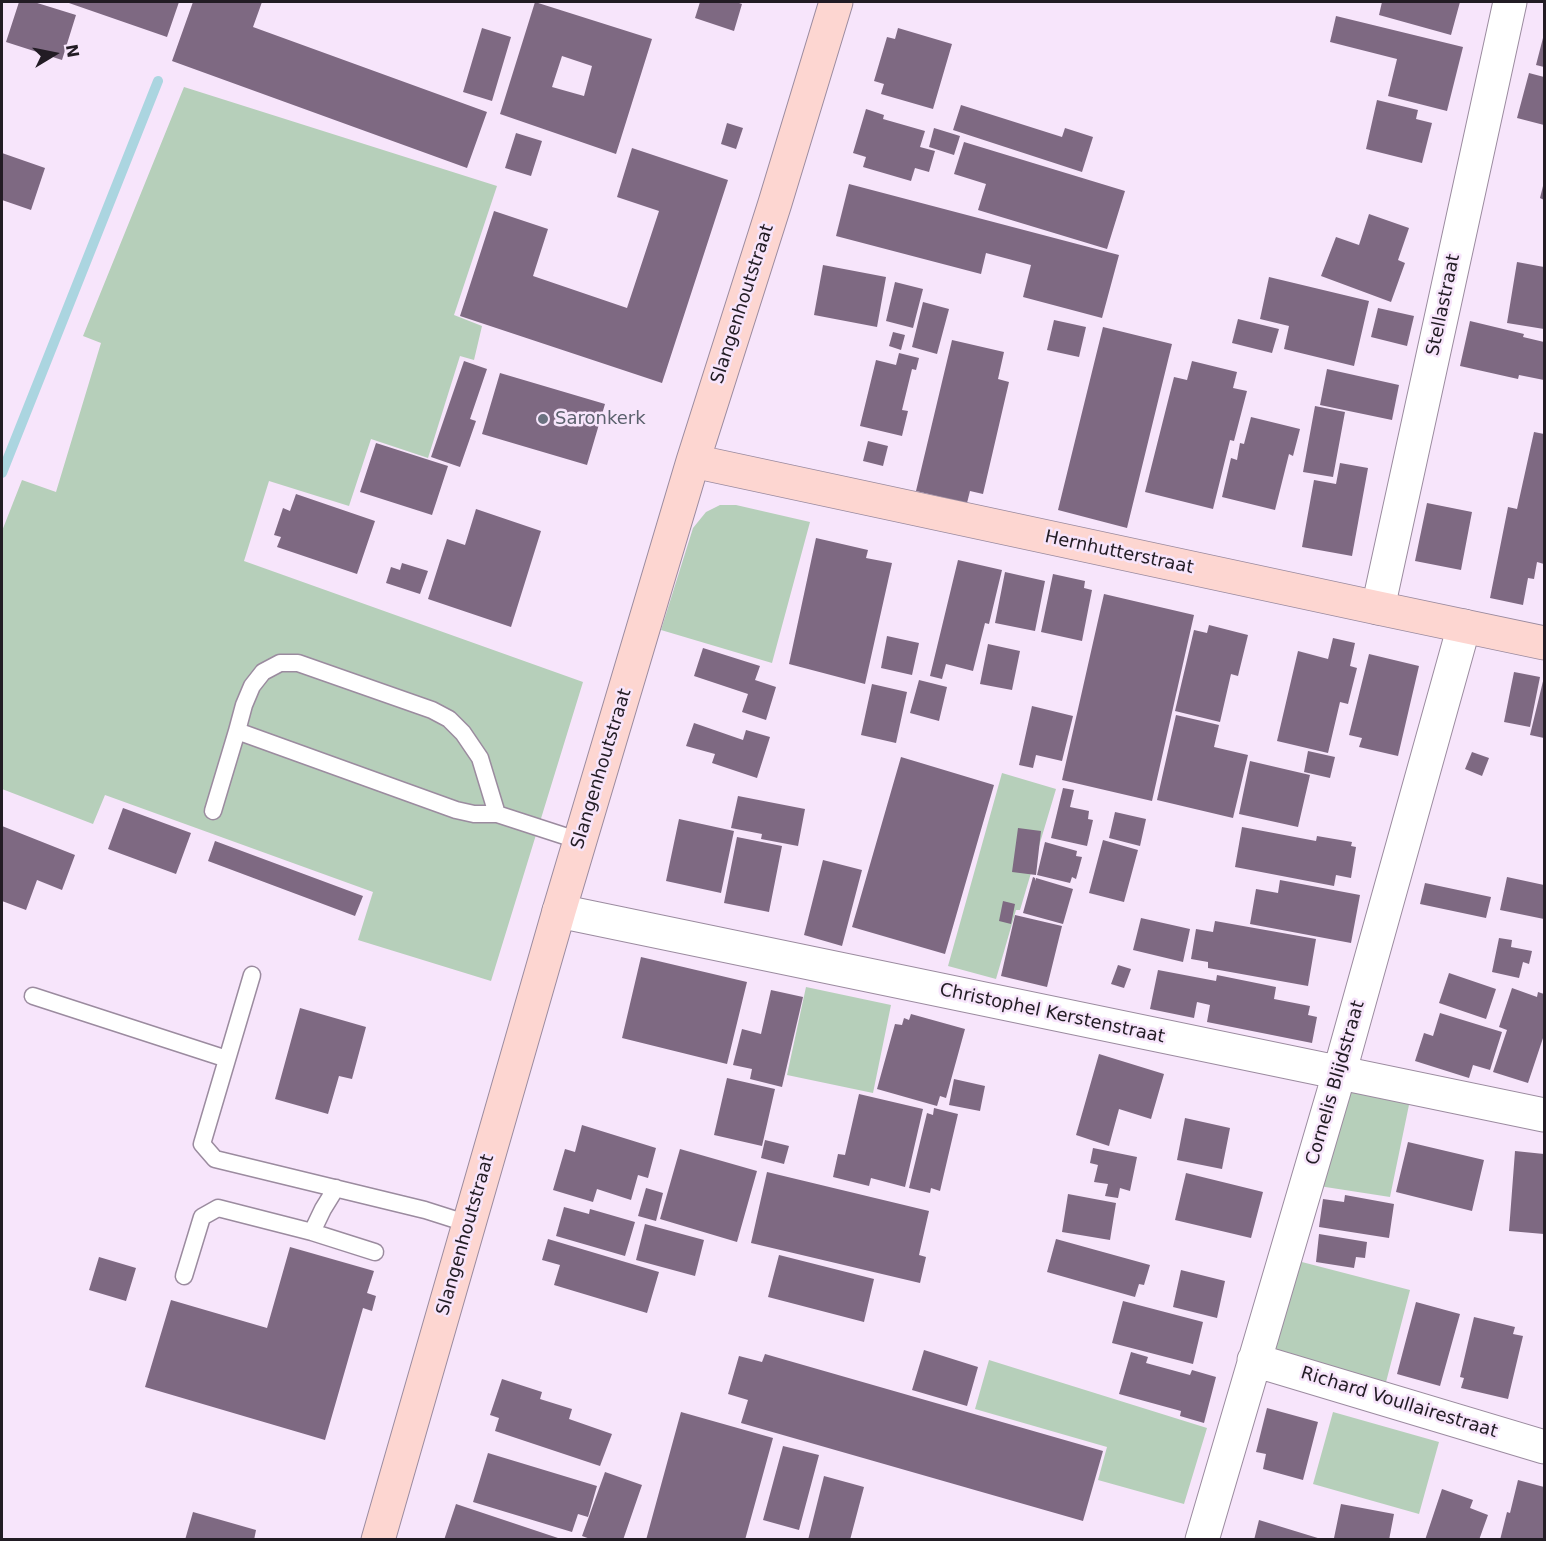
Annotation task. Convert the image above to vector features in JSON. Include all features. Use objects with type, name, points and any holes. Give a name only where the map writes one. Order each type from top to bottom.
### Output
[{"type":"main road","name":"Slangenhoutstraat","points":[[378,1539],[559,911],[693,461],[836,2]]},
{"type":"main road","name":"Hernhutterstraat","points":[[693,461],[1545,643]]},
{"type":"street","name":"Stellastraat","points":[[1378,608],[1510,2]]},
{"type":"street","name":"Cornelis Blijdstraat","points":[[1202,1539],[1339,1074],[1464,626]]},
{"type":"street","name":"Christophel Kerstenstraat","points":[[559,911],[1545,1115]]},
{"type":"street","name":"Richard Voullairestraat","points":[[1254,1360],[1545,1447]]},
{"type":"lane","points":[[213,811],[244,705],[252,686],[263,672],[280,663],[298,663],[432,710],[449,719],[463,733],[480,758],[496,814]]},
{"type":"lane","points":[[237,731],[456,810],[474,814],[496,814],[580,841]]},
{"type":"lane","points":[[252,975],[202,1144],[215,1159],[425,1210],[469,1224]]},
{"type":"lane","points":[[33,996],[227,1059]]},
{"type":"lane","points":[[312,1232],[336,1188]]},
{"type":"lane","points":[[184,1276],[202,1217],[218,1208],[312,1232],[375,1252]]},
{"type":"green space","points":[[184,87],[497,186],[454,315],[482,326],[474,360],[460,356],[428,458],[371,439],[349,506],[269,481],[244,561],[583,682],[491,981],[358,940],[373,892],[105,795],[93,824],[2,789],[2,531],[22,480],[56,492],[101,343],[83,336]]},
{"type":"green space","points":[[720,505],[736,505],[810,522],[772,663],[661,630],[693,528],[706,512]]},
{"type":"green space","points":[[1002,773],[1056,789],[1020,910],[1016,910],[996,979],[948,966]]},
{"type":"green space","points":[[806,987],[891,1005],[873,1093],[787,1075]]},
{"type":"green space","points":[[1350,1092],[1410,1100],[1390,1197],[1319,1186]]},
{"type":"green space","points":[[1298,1261],[1410,1290],[1385,1386],[1280,1355],[1275,1348]]},
{"type":"green space","points":[[989,1360],[1207,1428],[1184,1504],[1098,1480],[1107,1447],[975,1409]]},
{"type":"green space","points":[[1333,1412],[1439,1442],[1419,1514],[1313,1484]]},
{"type":"building","points":[[19,2],[34,2],[76,15],[62,60],[6,42]]},
{"type":"building","points":[[66,2],[179,2],[167,37]]},
{"type":"building","points":[[193,2],[262,2],[253,27],[487,112],[467,168],[172,61]]},
{"type":"building","points":[[535,2],[652,39],[616,154],[500,114]],"holes":[[[562,56],[592,66],[584,96],[552,87]]]},
{"type":"building","points":[[700,2],[742,4],[734,31],[695,18]]},
{"type":"building","points":[[1382,2],[1460,2],[1451,35],[1379,15]]},
{"type":"building","points":[[1336,16],[1463,47],[1447,111],[1388,96],[1397,59],[1330,42]]},
{"type":"building","points":[[482,28],[511,37],[492,101],[463,92]]},
{"type":"building","points":[[898,28],[952,44],[933,109],[881,94],[884,84],[874,81],[887,37],[895,39]]},
{"type":"building","points":[[1544,34],[1544,67],[1536,65]]},
{"type":"building","points":[[1529,73],[1544,77],[1544,125],[1517,118]]},
{"type":"building","points":[[1377,100],[1418,110],[1416,119],[1432,123],[1422,163],[1366,149]]},
{"type":"building","points":[[961,105],[1062,137],[1065,128],[1093,137],[1082,172],[953,130]]},
{"type":"building","points":[[866,109],[884,115],[883,119],[925,131],[920,147],[935,151],[929,172],[915,168],[911,181],[863,167],[866,157],[853,153]]},
{"type":"building","points":[[727,123],[743,128],[736,149],[721,144]]},
{"type":"building","points":[[934,128],[960,136],[954,155],[929,147]]},
{"type":"building","points":[[516,133],[542,141],[531,176],[505,168]]},
{"type":"building","points":[[964,142],[1125,191],[1107,249],[978,210],[986,184],[954,174]]},
{"type":"building","points":[[632,148],[728,180],[662,383],[460,316],[494,211],[548,229],[533,276],[627,308],[659,211],[617,197]]},
{"type":"building","points":[[2,153],[45,168],[31,210],[2,200]]},
{"type":"building","points":[[1544,182],[1544,200],[1540,198]]},
{"type":"building","points":[[849,184],[1119,255],[1102,318],[1023,297],[1031,265],[986,253],[981,274],[836,236]]},
{"type":"building","points":[[1369,214],[1409,228],[1398,260],[1405,263],[1391,302],[1321,276],[1336,237],[1359,245]]},
{"type":"building","points":[[1517,262],[1544,267],[1544,329],[1507,323]]},
{"type":"building","points":[[823,265],[886,277],[877,327],[814,315]]},
{"type":"building","points":[[1269,277],[1369,301],[1354,366],[1284,349],[1289,326],[1260,319]]},
{"type":"building","points":[[895,282],[923,289],[913,328],[886,321]]},
{"type":"building","points":[[923,302],[949,309],[937,354],[912,347]]},
{"type":"building","points":[[1378,308],[1414,316],[1407,346],[1371,337]]},
{"type":"building","points":[[1238,319],[1279,329],[1272,353],[1232,343]]},
{"type":"building","points":[[1054,320],[1086,327],[1079,357],[1047,350]]},
{"type":"building","points":[[1470,321],[1524,334],[1523,337],[1544,342],[1544,380],[1519,375],[1518,379],[1460,366]]},
{"type":"building","points":[[1103,327],[1172,344],[1127,528],[1058,510]]},
{"type":"building","points":[[893,332],[905,335],[901,350],[889,346]]},
{"type":"building","points":[[952,340],[1004,352],[998,379],[1009,382],[983,494],[970,491],[967,503],[916,491]]},
{"type":"building","points":[[899,353],[919,358],[916,370],[912,369],[902,410],[908,411],[902,436],[860,426],[876,360],[896,365]]},
{"type":"building","points":[[464,361],[487,369],[470,419],[476,421],[460,467],[431,457]]},
{"type":"building","points":[[1192,361],[1237,372],[1233,388],[1247,391],[1234,441],[1230,440],[1213,509],[1145,492],[1174,377],[1187,380]]},
{"type":"building","points":[[1327,369],[1399,385],[1392,420],[1320,405]]},
{"type":"building","name":"Saronkerk","points":[[500,373],[605,404],[587,465],[482,434]]},
{"type":"building","points":[[1315,406],[1345,412],[1333,477],[1303,472]]},
{"type":"building","points":[[1251,417],[1300,429],[1293,456],[1289,454],[1275,510],[1222,497],[1231,458],[1237,460],[1240,443],[1244,444]]},
{"type":"building","points":[[1534,432],[1544,434],[1544,564],[1537,562],[1534,579],[1528,578],[1523,605],[1490,598],[1508,507],[1517,509]]},
{"type":"building","points":[[868,441],[888,446],[883,466],[863,461]]},
{"type":"building","points":[[376,443],[448,466],[432,515],[360,492]]},
{"type":"building","points":[[1340,463],[1368,468],[1352,556],[1302,547],[1314,480],[1336,484]]},
{"type":"building","points":[[296,494],[375,521],[357,574],[277,547],[281,537],[274,535],[283,508],[290,511]]},
{"type":"building","points":[[1427,503],[1472,512],[1461,570],[1415,561]]},
{"type":"building","points":[[476,509],[541,531],[511,627],[428,599],[447,539],[465,545]]},
{"type":"building","points":[[816,538],[868,550],[866,558],[892,563],[865,684],[789,664]]},
{"type":"building","points":[[958,560],[1002,570],[989,624],[985,623],[973,671],[946,664],[942,679],[930,676]]},
{"type":"building","points":[[402,563],[428,571],[420,594],[386,583],[391,567],[400,570]]},
{"type":"building","points":[[1005,572],[1045,581],[1035,631],[995,623]]},
{"type":"building","points":[[1053,574],[1085,581],[1084,588],[1092,590],[1082,641],[1041,632]]},
{"type":"building","points":[[1104,594],[1194,615],[1152,801],[1062,780]]},
{"type":"building","points":[[1209,625],[1248,635],[1238,676],[1231,674],[1220,722],[1175,711],[1194,630],[1207,633]]},
{"type":"building","points":[[887,636],[919,643],[912,675],[881,668]]},
{"type":"building","points":[[1333,638],[1355,643],[1350,666],[1357,668],[1348,704],[1340,702],[1328,753],[1277,741],[1298,651],[1328,659]]},
{"type":"building","points":[[988,644],[1020,651],[1012,690],[980,684]]},
{"type":"building","points":[[703,648],[760,666],[755,680],[776,687],[766,720],[742,712],[748,694],[694,676]]},
{"type":"building","points":[[1369,654],[1419,666],[1398,756],[1359,747],[1362,738],[1349,735]]},
{"type":"building","points":[[1514,672],[1540,677],[1530,727],[1504,722]]},
{"type":"building","points":[[1544,677],[1544,738],[1530,735]]},
{"type":"building","points":[[919,680],[947,687],[939,721],[910,713]]},
{"type":"building","points":[[872,684],[907,692],[896,743],[861,735]]},
{"type":"building","points":[[1032,706],[1073,716],[1062,761],[1036,755],[1033,768],[1019,765]]},
{"type":"building","points":[[1176,715],[1219,725],[1214,747],[1248,755],[1233,818],[1157,800]]},
{"type":"building","points":[[694,723],[743,740],[746,730],[770,737],[757,778],[712,763],[715,754],[686,746]]},
{"type":"building","points":[[1308,751],[1335,757],[1330,778],[1304,772]]},
{"type":"building","points":[[1472,752],[1489,758],[1482,776],[1465,769]]},
{"type":"building","points":[[901,757],[994,785],[945,954],[852,927]]},
{"type":"building","points":[[1250,761],[1310,775],[1298,827],[1239,814]]},
{"type":"building","points":[[1063,788],[1074,790],[1070,807],[1089,811],[1088,819],[1093,820],[1087,846],[1051,838]]},
{"type":"building","points":[[738,796],[805,809],[798,846],[761,839],[762,834],[731,828]]},
{"type":"building","points":[[123,808],[191,833],[176,874],[108,849]]},
{"type":"building","points":[[1115,812],[1146,819],[1140,846],[1109,838]]},
{"type":"building","points":[[679,819],[734,831],[721,893],[666,881]]},
{"type":"building","points":[[2,826],[75,855],[62,890],[37,880],[26,910],[2,901]]},
{"type":"building","points":[[1242,827],[1316,841],[1317,836],[1352,842],[1351,846],[1356,847],[1351,878],[1336,875],[1334,886],[1235,867]]},
{"type":"building","points":[[1018,828],[1041,831],[1036,875],[1012,872]]},
{"type":"building","points":[[737,837],[782,846],[769,912],[724,903]]},
{"type":"building","points":[[1103,840],[1138,850],[1124,902],[1089,893]]},
{"type":"building","points":[[215,841],[363,896],[355,916],[208,861]]},
{"type":"building","points":[[1045,842],[1077,851],[1076,856],[1082,857],[1076,879],[1072,877],[1070,883],[1037,875]]},
{"type":"building","points":[[823,860],[862,870],[842,946],[804,935]]},
{"type":"building","points":[[1033,877],[1035,881],[1036,878],[1073,889],[1063,924],[1023,913]]},
{"type":"building","points":[[1507,877],[1544,885],[1544,919],[1500,910]]},
{"type":"building","points":[[1280,880],[1360,895],[1351,943],[1250,924],[1256,889],[1278,893]]},
{"type":"building","points":[[1425,883],[1491,897],[1486,918],[1420,904]]},
{"type":"building","points":[[1003,901],[1015,904],[1011,924],[999,921]]},
{"type":"building","points":[[1015,915],[1062,926],[1047,987],[1001,976]]},
{"type":"building","points":[[1141,918],[1190,929],[1183,962],[1133,950]]},
{"type":"building","points":[[1215,921],[1316,939],[1308,986],[1208,968],[1208,962],[1191,959],[1196,929],[1213,932]]},
{"type":"building","points":[[1499,938],[1512,940],[1511,947],[1532,951],[1529,964],[1523,962],[1519,978],[1492,972]]},
{"type":"building","points":[[641,957],[747,982],[727,1064],[622,1038]]},
{"type":"building","points":[[1118,965],[1131,969],[1124,988],[1111,984]]},
{"type":"building","points":[[1158,970],[1216,981],[1217,975],[1276,987],[1274,999],[1310,1006],[1308,1015],[1317,1017],[1312,1043],[1207,1022],[1210,1005],[1197,1002],[1194,1018],[1150,1009]]},
{"type":"building","points":[[1449,973],[1496,989],[1486,1019],[1439,1003]]},
{"type":"building","points":[[1512,988],[1537,997],[1538,992],[1544,994],[1544,1035],[1528,1083],[1493,1072],[1507,1030],[1499,1027]]},
{"type":"building","points":[[771,990],[803,997],[782,1087],[750,1079],[752,1069],[733,1065],[742,1029],[761,1034]]},
{"type":"building","points":[[300,1008],[366,1027],[352,1079],[339,1076],[328,1114],[275,1099]]},
{"type":"building","points":[[1440,1013],[1502,1032],[1490,1070],[1473,1065],[1469,1078],[1415,1061],[1424,1033],[1433,1036]]},
{"type":"building","points":[[911,1014],[965,1029],[946,1098],[940,1096],[937,1106],[877,1089],[895,1024],[902,1025],[904,1018],[909,1020]]},
{"type":"building","points":[[1099,1054],[1164,1074],[1151,1119],[1119,1109],[1109,1146],[1076,1135]]},
{"type":"building","points":[[727,1078],[775,1089],[762,1146],[714,1135]]},
{"type":"building","points":[[954,1079],[985,1086],[980,1111],[949,1105]]},
{"type":"building","points":[[859,1094],[923,1109],[905,1187],[871,1178],[869,1186],[833,1177],[838,1154],[845,1155]]},
{"type":"building","points":[[934,1108],[958,1114],[940,1191],[931,1188],[930,1193],[909,1188],[927,1113],[933,1115]]},
{"type":"building","points":[[1185,1118],[1230,1128],[1222,1169],[1177,1160]]},
{"type":"building","points":[[582,1125],[656,1148],[648,1178],[638,1175],[631,1200],[597,1189],[593,1202],[553,1190],[565,1149],[575,1152]]},
{"type":"building","points":[[765,1140],[789,1146],[784,1164],[761,1158]]},
{"type":"building","points":[[1408,1142],[1484,1160],[1472,1211],[1396,1192]]},
{"type":"building","points":[[1093,1148],[1137,1157],[1130,1191],[1120,1188],[1118,1198],[1105,1196],[1108,1184],[1094,1182],[1098,1165],[1090,1163]]},
{"type":"building","points":[[680,1149],[757,1171],[737,1242],[660,1219]]},
{"type":"building","points":[[1515,1151],[1544,1154],[1544,1234],[1509,1231]]},
{"type":"building","points":[[767,1172],[929,1211],[919,1255],[926,1257],[920,1283],[751,1243]]},
{"type":"building","points":[[1186,1173],[1263,1192],[1251,1238],[1175,1220]]},
{"type":"building","points":[[646,1188],[663,1193],[656,1221],[638,1216]]},
{"type":"building","points":[[1068,1194],[1116,1203],[1110,1240],[1062,1232]]},
{"type":"building","points":[[1345,1195],[1394,1204],[1389,1238],[1319,1227],[1323,1199],[1344,1202]]},
{"type":"building","points":[[564,1207],[589,1214],[590,1209],[635,1222],[625,1256],[556,1236]]},
{"type":"building","points":[[645,1224],[704,1240],[695,1276],[636,1260]]},
{"type":"building","points":[[1319,1234],[1367,1242],[1365,1258],[1356,1257],[1354,1268],[1316,1262]]},
{"type":"building","points":[[548,1239],[659,1272],[647,1313],[554,1285],[560,1265],[542,1260]]},
{"type":"building","points":[[1056,1239],[1150,1265],[1144,1285],[1139,1284],[1135,1297],[1047,1272]]},
{"type":"building","points":[[290,1247],[374,1271],[367,1293],[376,1296],[372,1311],[363,1308],[325,1440],[145,1387],[171,1300],[267,1328]]},
{"type":"building","points":[[779,1255],[874,1279],[864,1322],[768,1297]]},
{"type":"building","points":[[99,1257],[136,1268],[126,1301],[89,1290]]},
{"type":"building","points":[[1181,1270],[1225,1281],[1217,1318],[1173,1307]]},
{"type":"building","points":[[1123,1301],[1203,1322],[1193,1364],[1112,1343]]},
{"type":"building","points":[[1416,1302],[1460,1314],[1440,1386],[1397,1374]]},
{"type":"building","points":[[1474,1317],[1515,1327],[1513,1334],[1523,1336],[1508,1399],[1461,1388],[1464,1378],[1460,1377]]},
{"type":"building","points":[[924,1350],[978,1367],[967,1406],[912,1390]]},
{"type":"building","points":[[1131,1352],[1148,1357],[1146,1363],[1190,1375],[1192,1370],[1216,1377],[1204,1423],[1180,1416],[1181,1411],[1119,1394]]},
{"type":"building","points":[[765,1354],[1103,1451],[1083,1521],[741,1423],[748,1400],[728,1394],[739,1356],[762,1362]]},
{"type":"building","points":[[502,1379],[542,1392],[540,1399],[572,1409],[569,1419],[612,1434],[600,1466],[495,1431],[499,1418],[490,1415]]},
{"type":"building","points":[[1267,1408],[1318,1422],[1303,1480],[1263,1469],[1266,1454],[1256,1452]]},
{"type":"building","points":[[681,1412],[773,1438],[745,1540],[646,1540]]},
{"type":"building","points":[[783,1446],[819,1455],[799,1530],[763,1520]]},
{"type":"building","points":[[488,1453],[597,1486],[588,1517],[578,1514],[572,1532],[473,1502]]},
{"type":"building","points":[[605,1472],[642,1485],[623,1540],[593,1540],[582,1536]]},
{"type":"building","points":[[824,1476],[864,1487],[850,1540],[808,1540]]},
{"type":"building","points":[[1518,1480],[1544,1487],[1544,1540],[1500,1540],[1507,1512],[1510,1513]]},
{"type":"building","points":[[1442,1489],[1473,1500],[1470,1508],[1488,1515],[1479,1540],[1425,1540]]},
{"type":"building","points":[[456,1504],[561,1539],[561,1540],[444,1540]]},
{"type":"building","points":[[1341,1504],[1394,1514],[1389,1540],[1334,1538]]},
{"type":"building","points":[[193,1512],[256,1530],[254,1540],[185,1540]]},
{"type":"building","points":[[1259,1520],[1321,1539],[1321,1540],[1254,1540]]},
{"type":"waterway","points":[[2,473],[158,81]]},
{"type":"place","name":"Saronkerk","points":[[543,419]]}]
